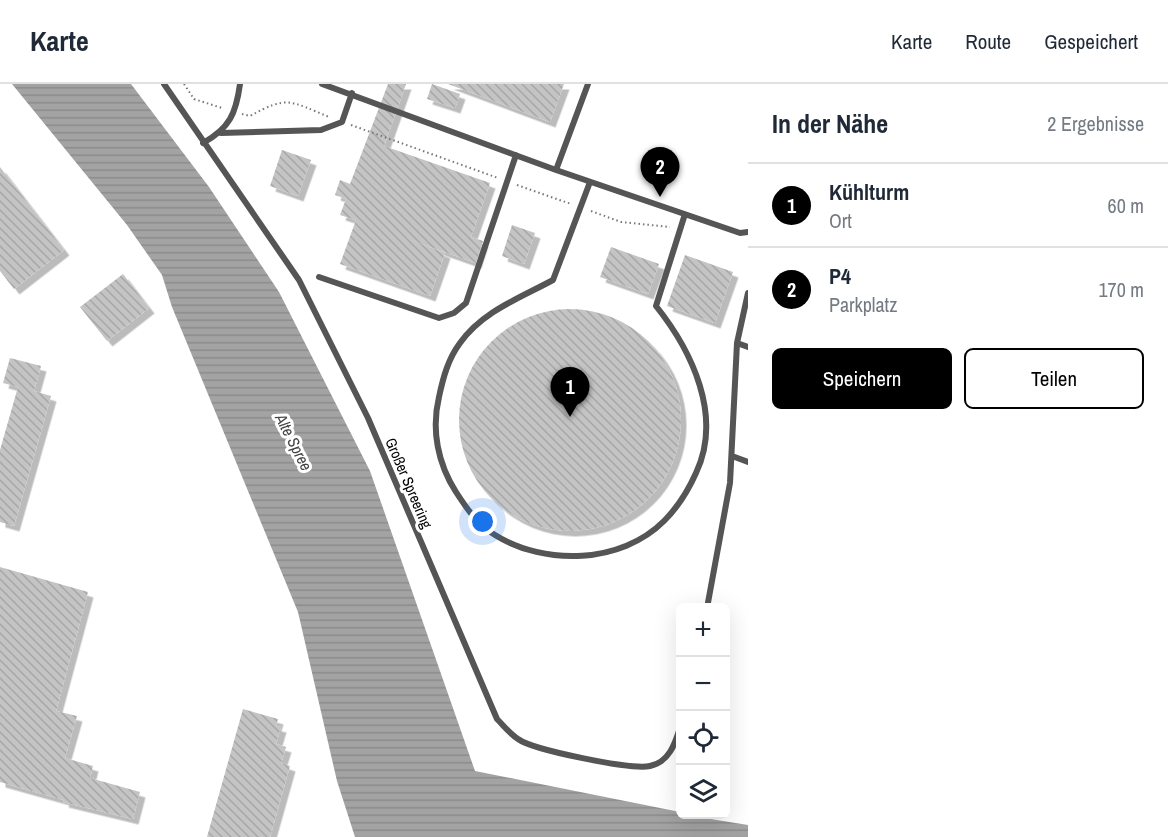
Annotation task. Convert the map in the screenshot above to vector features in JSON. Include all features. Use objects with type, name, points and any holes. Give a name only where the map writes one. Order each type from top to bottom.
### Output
[{"type":"lane","name":"Großer Spreering","points":[[164,84],[299,280],[368,418],[498,719],[519,740],[549,750],[627,766],[651,766],[672,752],[676,741]]},
{"type":"lane","points":[[203,143],[220,133],[234,112],[240,84]]},
{"type":"lane","points":[[322,84],[352,93],[590,182],[740,233],[748,232]]},
{"type":"lane","points":[[556,170],[588,84]]},
{"type":"lane","points":[[220,133],[321,129],[342,122],[352,93]]},
{"type":"lane","points":[[319,277],[439,318],[454,312],[466,303],[516,155]]},
{"type":"lane","points":[[590,182],[553,280],[501,306],[482,320],[460,343],[444,372],[436,407],[436,441],[447,478],[469,513],[494,535],[523,549],[557,556],[590,556],[625,546],[663,522],[686,495],[700,464],[705,434],[705,401],[697,374],[669,322],[656,306],[685,214]]},
{"type":"lane","points":[[708,603],[730,483],[737,343],[748,293]]},
{"type":"lane","points":[[737,343],[748,347]]},
{"type":"lane","points":[[732,456],[748,462]]},
{"type":"path","points":[[184,84],[195,99],[250,116],[274,103],[290,100],[342,122],[621,222],[681,228]]},
{"type":"water","name":"Alte Spree","points":[[12,84],[131,84],[209,187],[279,292],[370,471],[475,771],[676,811],[676,819],[711,819],[748,825],[748,837],[355,837],[337,781],[298,612],[172,307],[162,275],[127,225]]},
{"type":"building","points":[[388,84],[406,84],[384,146],[490,183],[471,237],[483,241],[476,263],[402,237],[445,253],[430,296],[340,264],[356,220],[340,215],[346,199],[335,195],[340,180],[350,184]]},
{"type":"building","points":[[432,84],[460,94],[455,108],[427,99]]},
{"type":"building","points":[[448,84],[564,84],[550,122]]},
{"type":"building","points":[[282,150],[311,160],[298,196],[270,186]]},
{"type":"building","points":[[0,167],[64,250],[14,289],[0,271]]},
{"type":"building","points":[[512,225],[535,233],[524,264],[502,256]]},
{"type":"building","points":[[611,247],[659,264],[648,294],[600,277]]},
{"type":"building","points":[[685,255],[733,272],[715,323],[667,306]]},
{"type":"building","points":[[123,274],[149,308],[107,341],[80,307]]},
{"type":"building","points":[[559,309],[581,309],[613,317],[632,327],[649,341],[663,358],[673,377],[679,398],[681,420],[679,442],[673,463],[663,482],[649,499],[632,513],[602,527],[581,531],[559,531],[538,527],[517,518],[499,506],[484,491],[472,473],[463,452],[459,431],[459,409],[463,388],[472,367],[484,349],[499,334],[517,322],[538,313]]},
{"type":"building","points":[[10,358],[41,366],[34,391],[51,396],[14,526],[0,522],[0,450],[18,387],[3,383]]},
{"type":"building","points":[[0,567],[88,592],[56,711],[77,716],[65,758],[93,766],[90,778],[140,792],[133,819],[63,802],[64,800],[0,782]]},
{"type":"building","points":[[243,709],[278,719],[276,726],[281,727],[276,744],[286,747],[281,763],[290,766],[270,837],[207,837]]},
{"type":"place","name":"P4","points":[[660,197]]},
{"type":"place","name":"Kühlturm","points":[[570,417]]}]
